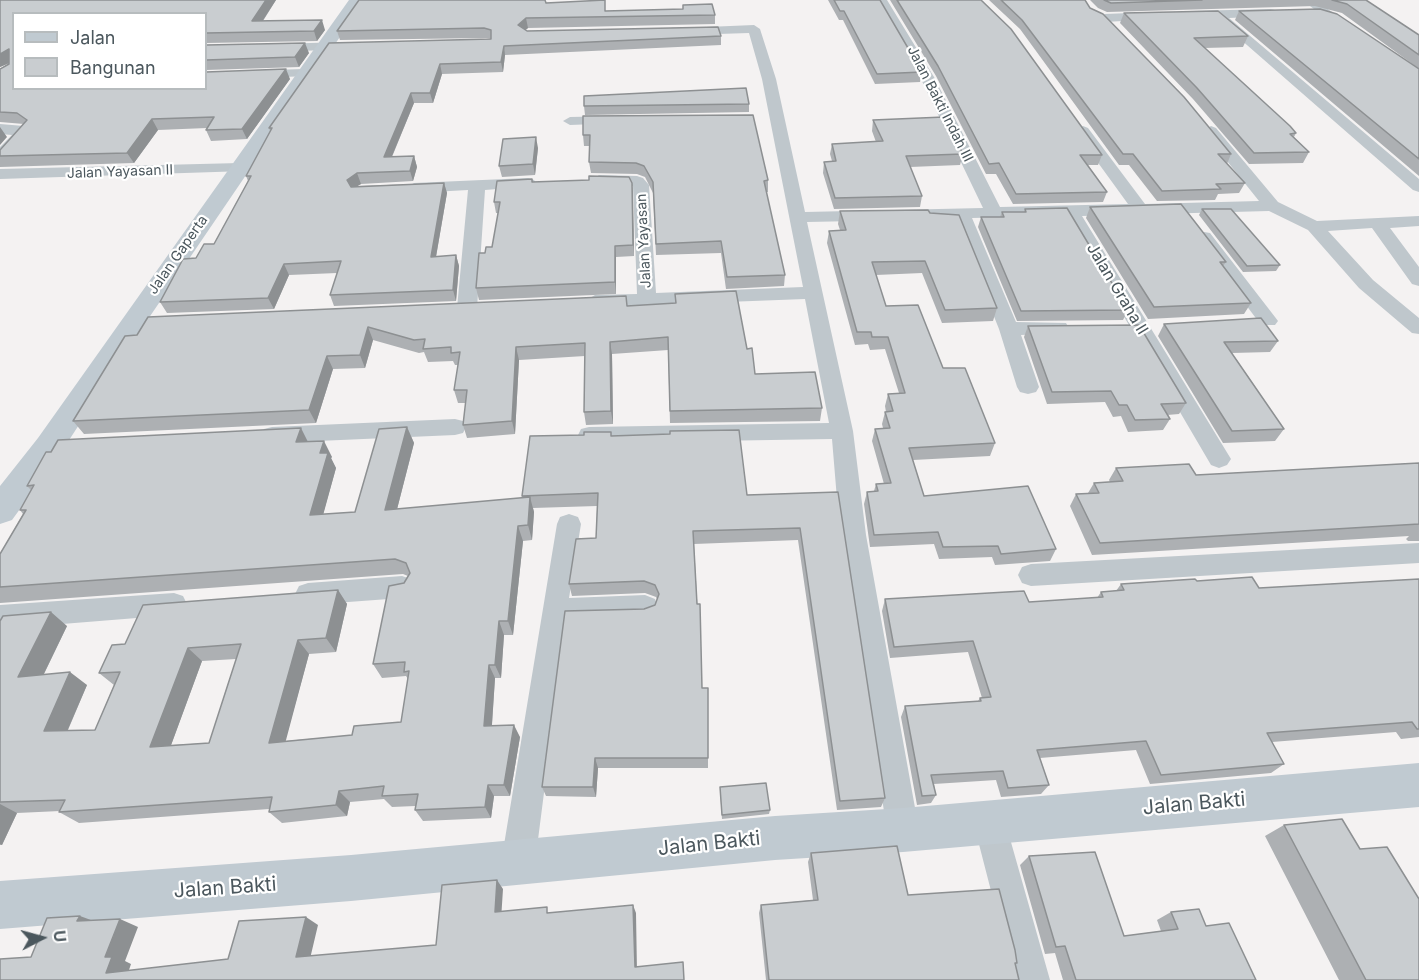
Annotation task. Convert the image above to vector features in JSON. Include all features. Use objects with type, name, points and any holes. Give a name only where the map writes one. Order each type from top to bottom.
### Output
[{"type":"street","points":[[357,0],[368,1]]},
{"type":"street","name":"Jalan Gaperta","points":[[0,511],[60,445],[142,323],[240,168],[304,74],[344,40],[357,0]]},
{"type":"street","name":"Jalan Bakti Indah III","points":[[881,0],[920,62],[993,211]]},
{"type":"street","points":[[1305,6],[1342,22]]},
{"type":"street","points":[[1121,35],[1099,15],[1218,15],[1281,12]]},
{"type":"street","points":[[1218,15],[1419,188]]},
{"type":"street","points":[[675,31],[754,30],[769,79],[770,118],[799,217],[812,293],[842,431],[853,535],[903,830]]},
{"type":"street","points":[[265,48],[344,40]]},
{"type":"street","points":[[207,76],[304,74]]},
{"type":"street","points":[[1073,116],[1140,209]]},
{"type":"street","points":[[570,121],[627,120]]},
{"type":"street","points":[[1201,120],[1272,206],[1314,226],[1366,284],[1419,328]]},
{"type":"street","points":[[0,129],[24,131],[0,156]]},
{"type":"street","name":"Jalan Yayasan II","points":[[0,174],[240,168]]},
{"type":"street","name":"Jalan Yayasan","points":[[578,181],[627,180],[638,181],[641,185],[647,298]]},
{"type":"street","points":[[393,189],[544,182]]},
{"type":"street","points":[[466,308],[477,185]]},
{"type":"street","points":[[799,217],[1272,206]]},
{"type":"street","points":[[1182,208],[1268,321],[1245,322]]},
{"type":"street","name":"Jalan Graha II","points":[[1071,211],[1219,459]]},
{"type":"street","points":[[961,213],[1009,329],[1029,387]]},
{"type":"street","points":[[1314,226],[1419,221]]},
{"type":"street","points":[[1378,224],[1419,280]]},
{"type":"street","name":"Jalan Yayasan","points":[[579,302],[812,293]]},
{"type":"street","points":[[444,309],[489,307]]},
{"type":"street","points":[[1116,328],[1163,327]]},
{"type":"street","points":[[1009,329],[1080,328]]},
{"type":"street","points":[[252,436],[455,427]]},
{"type":"street","points":[[589,435],[842,431]]},
{"type":"street","points":[[518,863],[554,610],[569,524]]},
{"type":"street","points":[[1031,575],[1419,553]]},
{"type":"street","points":[[284,596],[402,588]]},
{"type":"street","points":[[0,617],[202,602]]},
{"type":"street","points":[[554,610],[645,607]]},
{"type":"street","name":"Jalan Bakti","points":[[0,905],[518,863],[775,838],[903,830],[1419,784]]},
{"type":"street","points":[[989,821],[1032,980]]},
{"type":"building","points":[[0,0],[266,0],[252,21],[322,20],[314,31],[207,33],[207,12],[12,12],[12,90],[207,90],[207,72],[286,69],[242,129],[206,130],[214,117],[152,119],[127,153],[0,156],[0,150],[27,120],[17,113],[0,112],[0,69],[9,64],[9,49],[0,54]]},
{"type":"building","points":[[359,0],[545,0],[546,3],[605,0],[605,11],[683,9],[683,5],[712,4],[715,15],[526,18],[518,25],[527,31],[718,27],[721,36],[504,46],[501,62],[440,64],[430,93],[411,93],[384,157],[414,156],[410,171],[357,173],[347,180],[351,187],[444,183],[431,257],[456,255],[453,290],[330,295],[341,261],[284,264],[268,298],[160,302],[183,259],[196,258],[204,244],[214,244],[251,176],[246,176],[272,128],[269,128],[329,43],[491,39],[491,30],[484,28],[337,31]]},
{"type":"building","points":[[834,0],[880,0],[922,72],[877,74],[844,11],[840,11]]},
{"type":"building","points":[[897,0],[981,0],[1011,29],[1102,155],[1080,155],[1107,192],[1016,194],[999,163],[989,164],[938,66]]},
{"type":"building","points":[[1001,0],[1085,0],[1090,8],[1103,14],[1184,97],[1231,154],[1218,154],[1245,183],[1216,184],[1221,189],[1162,191],[1133,154],[1123,154],[1022,20]]},
{"type":"building","points":[[1104,0],[1202,0],[1111,3]]},
{"type":"building","points":[[1332,0],[1366,0],[1419,35],[1419,55],[1347,4]]},
{"type":"building","points":[[1320,9],[1337,14],[1419,69],[1419,159],[1239,11]]},
{"type":"building","points":[[1218,11],[1248,36],[1194,38],[1290,126],[1296,133],[1290,134],[1309,152],[1254,153],[1197,88],[1124,13]]},
{"type":"building","points":[[305,43],[295,57],[207,60],[207,45]]},
{"type":"building","points":[[746,88],[749,104],[584,106],[584,96]]},
{"type":"building","points":[[753,115],[768,180],[764,181],[785,275],[727,277],[721,241],[656,244],[653,182],[644,166],[636,163],[589,162],[590,135],[583,135],[583,116]]},
{"type":"building","points":[[944,117],[963,154],[906,156],[922,196],[835,198],[824,162],[836,161],[832,144],[883,141],[873,120]]},
{"type":"building","points":[[536,137],[533,164],[499,166],[503,139]]},
{"type":"building","points":[[589,176],[629,177],[632,183],[633,245],[615,246],[615,282],[476,288],[479,253],[485,253],[486,247],[492,247],[500,202],[494,202],[497,181],[589,180]]},
{"type":"building","points":[[1181,204],[1226,262],[1220,262],[1251,303],[1154,307],[1090,207]]},
{"type":"building","points":[[1067,208],[1128,310],[1021,311],[981,217],[1004,217],[1002,212],[1026,212],[1025,209]]},
{"type":"building","points":[[1202,209],[1231,209],[1280,265],[1247,266]]},
{"type":"building","points":[[928,210],[930,213],[959,215],[997,308],[945,310],[925,261],[872,262],[886,306],[918,305],[943,368],[965,368],[995,443],[909,448],[924,496],[1028,486],[1056,549],[1001,554],[998,546],[943,547],[938,532],[874,535],[867,492],[878,491],[876,484],[891,483],[875,429],[890,428],[885,412],[893,411],[888,394],[905,393],[888,337],[872,337],[871,332],[857,332],[829,231],[846,230],[840,211]]},
{"type":"building","points":[[736,291],[747,349],[752,348],[755,374],[815,372],[822,408],[670,411],[668,337],[610,342],[611,411],[584,412],[585,343],[516,347],[512,421],[463,425],[467,390],[454,390],[460,352],[451,353],[451,347],[423,349],[425,339],[414,340],[368,327],[360,355],[327,356],[309,410],[73,421],[125,336],[137,335],[148,317],[626,296],[627,306],[676,303],[675,294]]},
{"type":"building","points":[[1261,318],[1278,341],[1224,342],[1284,429],[1232,431],[1164,324]]},
{"type":"building","points":[[1139,325],[1186,403],[1161,404],[1170,419],[1135,420],[1127,405],[1119,405],[1111,391],[1052,392],[1028,326]]},
{"type":"building","points":[[407,427],[385,510],[530,497],[528,525],[518,526],[508,621],[499,621],[495,665],[489,665],[484,726],[514,725],[504,785],[488,785],[485,807],[415,810],[418,794],[382,796],[384,786],[339,791],[336,805],[269,812],[272,797],[59,812],[65,800],[0,802],[0,621],[3,616],[51,612],[18,677],[70,672],[44,731],[95,730],[120,672],[99,673],[112,645],[125,644],[143,605],[338,590],[326,638],[298,640],[269,743],[352,735],[354,726],[401,722],[409,671],[404,672],[405,662],[373,664],[389,586],[404,583],[410,573],[406,563],[395,559],[0,587],[0,554],[26,510],[20,510],[34,485],[27,486],[46,452],[51,452],[58,440],[301,428],[296,442],[324,441],[320,453],[328,453],[310,515],[355,512],[379,429]],"holes":[[[241,644],[209,743],[150,747],[188,648]]]},
{"type":"building","points":[[739,430],[747,495],[838,492],[885,798],[840,801],[800,528],[693,531],[697,604],[700,604],[702,688],[708,688],[708,758],[595,758],[593,787],[542,787],[565,611],[644,609],[655,605],[659,594],[655,585],[644,581],[569,584],[576,539],[596,538],[598,493],[522,496],[530,436],[584,435],[584,432],[611,432],[611,436],[670,434],[670,431]]},
{"type":"building","points":[[1419,463],[1419,524],[1100,543],[1076,494],[1099,493],[1094,483],[1123,481],[1116,468],[1189,464],[1196,475]]},
{"type":"building","points":[[1252,577],[1259,588],[1419,579],[1419,729],[1412,722],[1267,733],[1284,764],[1161,775],[1146,741],[1037,750],[1049,785],[1008,788],[1003,771],[931,775],[936,795],[922,796],[905,706],[981,701],[980,698],[991,697],[973,641],[894,647],[885,599],[1024,591],[1029,602],[1103,597],[1101,592],[1124,590],[1121,584]]},
{"type":"building","points":[[766,783],[770,810],[722,815],[720,787]]},
{"type":"building","points":[[1342,819],[1360,849],[1387,847],[1419,899],[1419,980],[1366,980],[1284,825]]},
{"type":"building","points":[[897,846],[908,895],[999,889],[1015,950],[1019,980],[769,980],[761,905],[818,900],[811,853]]},
{"type":"building","points":[[1095,852],[1124,936],[1178,929],[1171,912],[1199,909],[1206,926],[1229,923],[1256,980],[1076,980],[1065,946],[1056,947],[1029,856]]},
{"type":"building","points":[[497,880],[495,912],[547,907],[547,913],[633,905],[635,967],[683,962],[684,980],[0,980],[0,959],[31,957],[47,918],[80,916],[77,921],[120,919],[105,957],[112,957],[106,973],[228,959],[239,921],[306,917],[296,957],[436,945],[442,885]]}]
